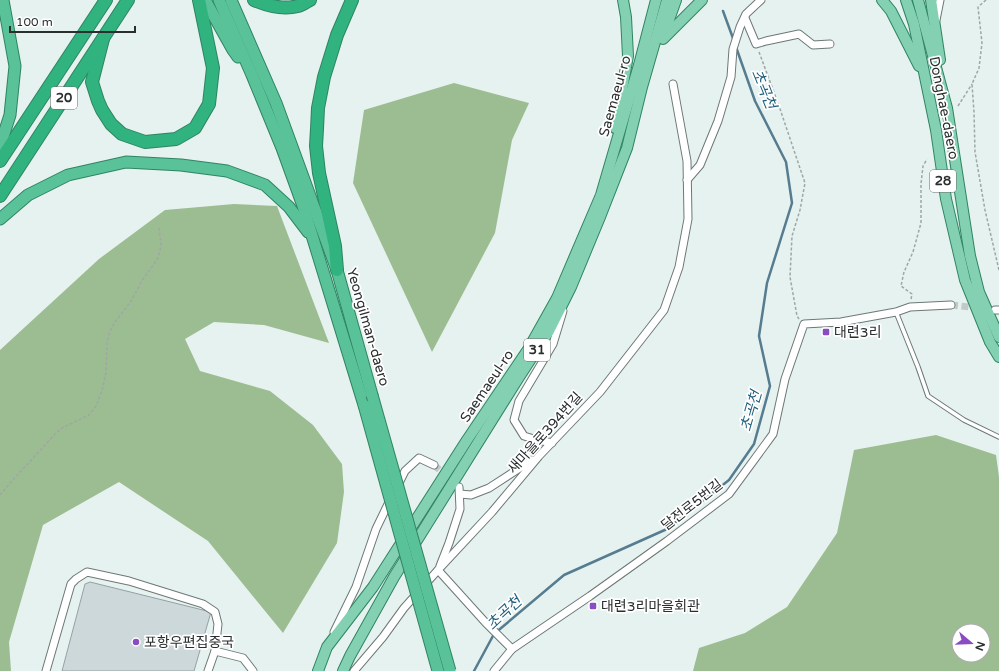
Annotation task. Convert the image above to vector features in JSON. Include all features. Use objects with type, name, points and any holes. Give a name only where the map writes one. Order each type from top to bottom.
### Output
[{"type":"highway","points":[[0,146],[10,115],[16,66],[3,0]]},
{"type":"highway","name":"20","points":[[0,161],[106,0]]},
{"type":"highway","name":"20","points":[[0,196],[128,0]]},
{"type":"highway","points":[[103,39],[92,82],[102,110],[111,124],[122,134],[145,142],[176,139],[195,128],[209,104],[213,68],[199,0]]},
{"type":"highway","points":[[205,0],[233,50],[252,75]]},
{"type":"highway","name":"Yeongilman-daero","points":[[219,0],[282,148],[303,206],[364,405],[438,671]]},
{"type":"highway","name":"Yeongilman-daero","points":[[231,0],[276,103],[337,270],[450,671]]},
{"type":"highway","points":[[254,0],[265,5],[286,8],[300,6],[310,0]]},
{"type":"highway","points":[[337,270],[335,246],[319,173],[316,146],[318,108],[324,78],[337,35],[352,0]]},
{"type":"highway","points":[[0,220],[28,195],[68,175],[126,162],[181,165],[227,171],[265,185],[289,207],[313,238]]},
{"type":"main road","points":[[601,195],[628,56],[626,17],[623,0]]},
{"type":"main road","name":"Saemaeul-ro","points":[[318,671],[327,647],[372,587],[467,440],[529,348],[557,298],[601,195],[640,65],[656,0]]},
{"type":"main road","name":"Saemaeul-ro","points":[[343,671],[394,577],[549,331],[571,287],[627,148],[642,87],[667,0]]},
{"type":"main road","points":[[642,87],[676,0]]},
{"type":"main road","points":[[661,41],[702,0]]},
{"type":"main road","points":[[882,0],[891,11],[918,63],[936,130]]},
{"type":"main road","name":"Donghae-daero","points":[[906,0],[914,24],[936,130],[946,199],[965,280],[990,342],[999,357]]},
{"type":"main road","points":[[918,0],[947,108]]},
{"type":"main road","points":[[931,0],[970,256],[979,292],[999,337]]},
{"type":"street","points":[[687,180],[700,165],[718,121],[731,77],[732,49],[740,27],[746,14],[761,0]]},
{"type":"street","points":[[935,26],[940,0]]},
{"type":"street","points":[[745,18],[756,44],[799,34],[813,45],[830,44]]},
{"type":"street","name":"새마을로394번길","points":[[354,671],[383,637],[404,608],[492,512],[539,456],[600,392],[664,310],[679,267],[688,219],[687,161],[673,84]]},
{"type":"street","points":[[552,443],[534,440],[524,436],[514,420],[519,401],[553,344],[571,287]]},
{"type":"street","points":[[804,324],[841,322],[896,312],[910,307],[951,305]]},
{"type":"street","name":"달전로5번길","points":[[494,671],[512,649],[667,541],[729,494],[773,434],[785,378],[804,324]]},
{"type":"street","points":[[512,649],[485,622],[438,570],[460,509],[459,491],[471,495],[489,488],[539,456]]},
{"type":"street","points":[[327,647],[356,587],[376,529],[405,471],[419,458],[434,465]]},
{"type":"street","points":[[46,671],[71,584],[87,572],[129,581],[203,604],[215,612],[218,624],[214,651],[208,671]]},
{"type":"street","points":[[214,651],[243,658],[253,671]]},
{"type":"lane","points":[[896,312],[928,396],[964,420],[999,437]]},
{"type":"path","points":[[958,106],[972,84],[979,68],[982,43],[978,7],[986,0]]},
{"type":"path","points":[[756,44],[805,183],[800,210],[792,236],[790,277],[797,316],[804,324]]},
{"type":"path","points":[[972,84],[975,152],[985,210],[999,270]]},
{"type":"path","points":[[910,307],[912,294],[901,286],[904,272],[913,252],[921,223],[921,184],[923,166],[927,158]]},
{"type":"path","points":[[0,495],[55,434],[62,428],[89,415],[96,406],[102,391],[106,372],[110,331],[157,260],[161,244],[159,228]]},
{"type":"green space","points":[[454,83],[529,103],[512,140],[495,233],[432,352],[353,183],[364,110]]},
{"type":"green space","points":[[234,204],[277,206],[329,343],[264,325],[214,322],[185,339],[200,371],[270,391],[313,425],[342,464],[344,492],[337,543],[283,633],[208,541],[119,482],[43,525],[9,642],[11,671],[0,671],[0,350],[99,259],[165,210]]},
{"type":"green space","points":[[936,435],[996,455],[999,477],[999,671],[693,671],[699,648],[745,633],[787,607],[837,533],[854,450]]},
{"type":"building","name":"포항우편집중국","points":[[90,582],[211,612],[194,671],[62,671],[85,584]]},
{"type":"waterway","name":"초곡천","points":[[723,11],[734,41]]},
{"type":"waterway","name":"초곡천","points":[[474,671],[494,634],[564,575],[667,529],[729,480],[754,444],[770,386],[759,336],[767,283],[792,203],[786,162],[755,101],[736,47]]},
{"type":"tunnel","points":[[951,305],[979,308]]},
{"type":"tunnel","points":[[434,465],[456,484]]},
{"type":"place","name":"대련3리","points":[[826,332]]},
{"type":"place","name":"대련3리마을회관","points":[[593,606]]},
{"type":"place","name":"포항우편집중국","points":[[136,642]]}]
